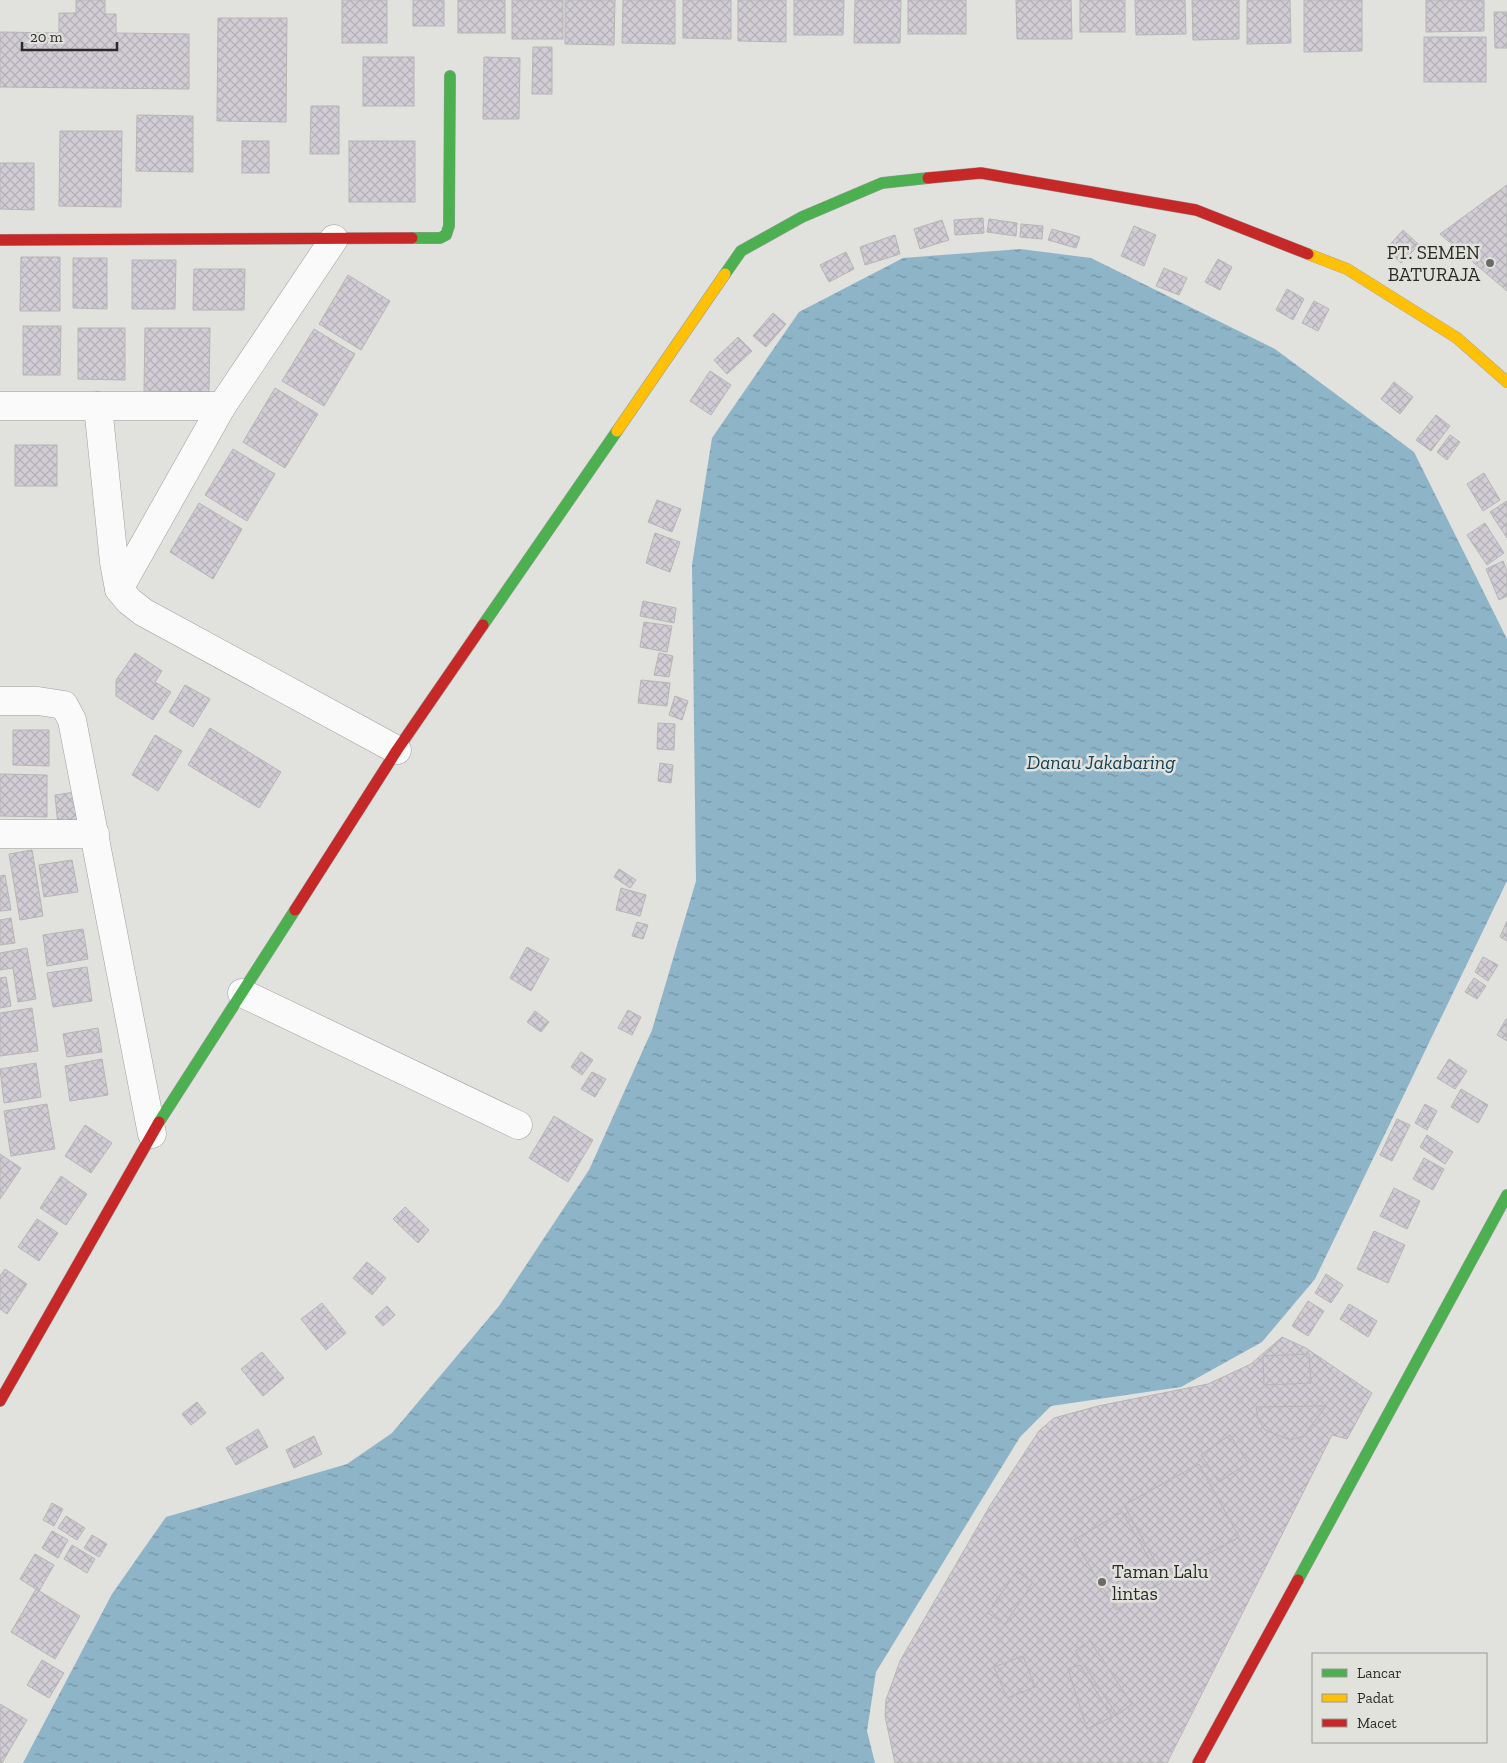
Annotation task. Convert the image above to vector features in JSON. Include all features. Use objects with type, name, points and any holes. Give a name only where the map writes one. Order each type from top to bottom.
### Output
[{"type":"street","points":[[0,240],[334,239],[440,238],[446,236],[449,226],[450,76]]},
{"type":"street","points":[[0,1400],[152,1134],[397,750],[741,251],[802,216],[882,183],[981,173],[1196,210],[1347,269],[1457,338],[1507,382]]},
{"type":"street","points":[[120,589],[222,406],[334,239]]},
{"type":"street","points":[[0,406],[222,406]]},
{"type":"street","points":[[98,406],[114,562],[120,589],[129,601],[143,612],[397,750]]},
{"type":"street","points":[[0,701],[38,701],[64,705],[72,720],[152,1134]]},
{"type":"street","points":[[0,834],[95,834]]},
{"type":"street","points":[[242,993],[518,1125]]},
{"type":"street","points":[[1198,1763],[1507,1195]]},
{"type":"water","name":"Danau Jakabaring","points":[[1020,249],[1091,258],[1275,349],[1414,452],[1507,639],[1507,881],[1315,1279],[1262,1342],[1181,1387],[1051,1406],[1020,1437],[876,1672],[867,1731],[875,1763],[23,1763],[112,1594],[166,1517],[347,1464],[392,1433],[499,1306],[589,1170],[652,1030],[696,881],[692,565],[712,438],[799,312],[903,258]]},
{"type":"building","points":[[76,0],[105,0],[105,14],[116,14],[116,33],[189,34],[189,89],[0,87],[0,32],[59,33],[59,13],[76,13]]},
{"type":"building","points":[[342,0],[387,0],[387,43],[342,43]]},
{"type":"building","points":[[413,0],[444,0],[444,26],[413,26]]},
{"type":"building","points":[[458,0],[505,0],[505,33],[458,33]]},
{"type":"building","points":[[512,0],[563,0],[563,39],[512,39]]},
{"type":"building","points":[[565,0],[615,0],[614,45],[565,44]]},
{"type":"building","points":[[623,0],[675,0],[675,44],[622,43]]},
{"type":"building","points":[[683,0],[731,0],[731,39],[683,38]]},
{"type":"building","points":[[738,0],[786,0],[786,42],[738,41]]},
{"type":"building","points":[[794,0],[844,0],[843,35],[794,35]]},
{"type":"building","points":[[855,0],[901,0],[900,43],[854,43]]},
{"type":"building","points":[[908,0],[966,0],[966,34],[908,34]]},
{"type":"building","points":[[1016,0],[1071,0],[1072,39],[1017,39]]},
{"type":"building","points":[[1080,0],[1125,0],[1125,32],[1080,32]]},
{"type":"building","points":[[1135,0],[1185,0],[1186,34],[1136,35]]},
{"type":"building","points":[[1192,0],[1239,0],[1239,39],[1193,40]]},
{"type":"building","points":[[1247,0],[1290,0],[1291,43],[1247,44]]},
{"type":"building","points":[[1304,0],[1362,0],[1362,51],[1304,52]]},
{"type":"building","points":[[1426,0],[1484,0],[1484,31],[1426,32]]},
{"type":"building","points":[[1494,12],[1507,12],[1507,48],[1495,48]]},
{"type":"building","points":[[218,18],[287,18],[286,122],[217,121]]},
{"type":"building","points":[[1424,37],[1486,37],[1486,82],[1424,82]]},
{"type":"building","points":[[533,47],[552,47],[552,94],[532,94]]},
{"type":"building","points":[[363,57],[414,57],[414,106],[363,106]]},
{"type":"building","points":[[484,57],[520,58],[519,119],[483,119]]},
{"type":"building","points":[[311,106],[339,106],[339,154],[310,154]]},
{"type":"building","points":[[137,115],[193,116],[193,172],[136,171]]},
{"type":"building","points":[[60,131],[122,131],[121,207],[59,206]]},
{"type":"building","points":[[242,141],[269,141],[269,173],[242,173]]},
{"type":"building","points":[[349,141],[415,141],[415,202],[349,202]]},
{"type":"building","points":[[0,163],[34,163],[34,210],[0,209]]},
{"type":"building","name":"PT. SEMEN BATURAJA","points":[[1507,185],[1507,291],[1440,234]]},
{"type":"building","points":[[983,218],[984,233],[955,235],[954,220]]},
{"type":"building","points":[[989,219],[1017,223],[1016,236],[987,232]]},
{"type":"building","points":[[942,220],[949,240],[920,249],[914,229]]},
{"type":"building","points":[[1021,224],[1043,226],[1042,239],[1020,237]]},
{"type":"building","points":[[1134,226],[1156,235],[1144,266],[1121,256]]},
{"type":"building","points":[[1052,229],[1080,237],[1076,248],[1048,240]]},
{"type":"building","points":[[1403,230],[1419,245],[1401,263],[1386,249]]},
{"type":"building","points":[[895,235],[900,254],[865,265],[860,247]]},
{"type":"building","points":[[846,252],[854,269],[829,282],[820,265]]},
{"type":"building","points":[[21,257],[60,257],[60,311],[20,311]]},
{"type":"building","points":[[73,258],[107,258],[107,309],[73,308]]},
{"type":"building","points":[[1218,259],[1232,267],[1220,290],[1205,282]]},
{"type":"building","points":[[132,260],[176,260],[175,309],[132,309]]},
{"type":"building","points":[[1164,268],[1187,278],[1179,295],[1156,286]]},
{"type":"building","points":[[194,269],[245,269],[244,310],[193,310]]},
{"type":"building","points":[[348,275],[390,301],[361,350],[319,324]]},
{"type":"building","points":[[1287,289],[1304,299],[1293,320],[1276,310]]},
{"type":"building","points":[[1314,301],[1329,309],[1318,331],[1302,323]]},
{"type":"building","points":[[773,313],[786,324],[766,347],[753,336]]},
{"type":"building","points":[[23,326],[61,326],[60,375],[23,375]]},
{"type":"building","points":[[78,328],[125,328],[125,380],[78,379]]},
{"type":"building","points":[[145,328],[210,328],[209,392],[144,391]]},
{"type":"building","points":[[314,329],[355,354],[324,406],[282,381]]},
{"type":"building","points":[[738,337],[752,351],[727,374],[714,360]]},
{"type":"building","points":[[710,371],[731,385],[711,415],[690,401]]},
{"type":"building","points":[[1394,382],[1413,397],[1400,414],[1381,399]]},
{"type":"building","points":[[275,388],[318,414],[285,468],[243,442]]},
{"type":"building","points":[[1436,415],[1450,426],[1431,451],[1416,440]]},
{"type":"building","points":[[1450,435],[1460,442],[1447,460],[1437,452]]},
{"type":"building","points":[[15,445],[57,445],[57,486],[15,486]]},
{"type":"building","points":[[233,449],[275,474],[247,521],[205,495]]},
{"type":"building","points":[[1484,473],[1500,500],[1483,511],[1467,484]]},
{"type":"building","points":[[657,500],[681,509],[672,532],[648,522]]},
{"type":"building","points":[[1507,501],[1507,538],[1490,512]]},
{"type":"building","points":[[199,503],[242,529],[213,579],[170,552]]},
{"type":"building","points":[[1485,523],[1504,553],[1487,565],[1467,535]]},
{"type":"building","points":[[655,533],[680,542],[670,572],[646,563]]},
{"type":"building","points":[[1503,561],[1507,571],[1507,596],[1499,600],[1486,569]]},
{"type":"building","points":[[643,601],[676,608],[674,623],[640,616]]},
{"type":"building","points":[[644,622],[672,626],[667,652],[640,647]]},
{"type":"building","points":[[135,653],[162,671],[155,682],[171,692],[153,720],[116,696],[116,680]]},
{"type":"building","points":[[659,653],[673,656],[669,677],[654,675]]},
{"type":"building","points":[[641,680],[670,683],[667,706],[638,703]]},
{"type":"building","points":[[185,685],[210,699],[193,727],[169,712]]},
{"type":"building","points":[[675,696],[688,701],[682,720],[669,715]]},
{"type":"building","points":[[658,723],[675,724],[674,750],[657,749]]},
{"type":"building","points":[[210,728],[281,772],[259,808],[188,765]]},
{"type":"building","points":[[13,730],[49,730],[49,766],[13,765]]},
{"type":"building","points":[[155,735],[182,751],[158,791],[132,775]]},
{"type":"building","points":[[660,763],[673,765],[671,783],[658,781]]},
{"type":"building","points":[[0,774],[47,775],[47,817],[0,816]]},
{"type":"building","points":[[75,792],[79,824],[58,826],[55,795]]},
{"type":"building","points":[[32,850],[43,916],[20,920],[9,854]]},
{"type":"building","points":[[72,860],[78,892],[44,897],[39,865]]},
{"type":"building","points":[[619,869],[636,880],[630,888],[614,877]]},
{"type":"building","points":[[5,875],[11,910],[0,911],[0,876]]},
{"type":"building","points":[[621,888],[646,895],[640,916],[616,910]]},
{"type":"building","points":[[11,918],[15,943],[0,945],[0,920]]},
{"type":"building","points":[[1507,921],[1507,941],[1500,937]]},
{"type":"building","points":[[637,922],[648,925],[643,939],[632,936]]},
{"type":"building","points":[[83,929],[88,959],[47,966],[43,935]]},
{"type":"building","points":[[527,947],[549,959],[531,991],[510,978]]},
{"type":"building","points":[[27,948],[36,999],[18,1002],[13,968],[0,970],[0,953]]},
{"type":"building","points":[[1483,957],[1498,965],[1488,981],[1475,972]]},
{"type":"building","points":[[87,967],[92,1001],[53,1007],[47,973]]},
{"type":"building","points":[[6,977],[11,1006],[0,1008],[0,978]]},
{"type":"building","points":[[1474,978],[1486,986],[1477,999],[1465,992]]},
{"type":"building","points":[[32,1008],[38,1051],[0,1056],[0,1013]]},
{"type":"building","points":[[628,1010],[641,1017],[632,1035],[618,1028]]},
{"type":"building","points":[[535,1011],[549,1022],[541,1032],[527,1022]]},
{"type":"building","points":[[1507,1019],[1507,1041],[1497,1035]]},
{"type":"building","points":[[98,1028],[102,1052],[67,1057],[63,1034]]},
{"type":"building","points":[[581,1052],[593,1060],[582,1075],[571,1067]]},
{"type":"building","points":[[102,1059],[108,1095],[70,1101],[65,1066]]},
{"type":"building","points":[[1449,1059],[1467,1071],[1455,1089],[1437,1078]]},
{"type":"building","points":[[36,1063],[41,1097],[4,1103],[0,1069]]},
{"type":"building","points":[[592,1072],[606,1079],[595,1097],[581,1089]]},
{"type":"building","points":[[1461,1089],[1488,1105],[1478,1123],[1451,1107]]},
{"type":"building","points":[[47,1104],[55,1149],[11,1156],[4,1111]]},
{"type":"building","points":[[1425,1104],[1437,1111],[1427,1130],[1415,1123]]},
{"type":"building","points":[[554,1116],[593,1140],[568,1182],[529,1158]]},
{"type":"building","points":[[1397,1119],[1410,1125],[1392,1161],[1380,1155]]},
{"type":"building","points":[[85,1125],[112,1143],[91,1173],[65,1156]]},
{"type":"building","points":[[1427,1135],[1453,1152],[1445,1164],[1420,1147]]},
{"type":"building","points":[[0,1154],[21,1168],[0,1199]]},
{"type":"building","points":[[1424,1158],[1444,1169],[1433,1190],[1413,1179]]},
{"type":"building","points":[[61,1176],[87,1194],[66,1225],[40,1208]]},
{"type":"building","points":[[1394,1188],[1420,1201],[1407,1229],[1380,1216]]},
{"type":"building","points":[[405,1207],[429,1230],[418,1243],[393,1219]]},
{"type":"building","points":[[37,1219],[58,1233],[39,1261],[18,1247]]},
{"type":"building","points":[[1374,1231],[1405,1245],[1388,1283],[1357,1269]]},
{"type":"building","points":[[367,1262],[386,1278],[372,1295],[353,1278]]},
{"type":"building","points":[[5,1269],[27,1284],[7,1314],[0,1309],[0,1276]]},
{"type":"building","points":[[1326,1274],[1343,1285],[1331,1303],[1315,1293]]},
{"type":"building","points":[[1308,1301],[1324,1311],[1308,1336],[1292,1326]]},
{"type":"building","points":[[322,1303],[346,1333],[326,1350],[301,1319]]},
{"type":"building","points":[[1349,1304],[1377,1321],[1368,1337],[1340,1319]]},
{"type":"building","points":[[387,1306],[395,1315],[383,1326],[375,1317]]},
{"type":"building","name":"Taman Lalu lintas","points":[[1282,1337],[1306,1348],[1372,1393],[1347,1439],[1332,1435],[1167,1763],[895,1763],[885,1716],[886,1700],[900,1661],[991,1504],[1039,1431],[1054,1418],[1098,1406],[1208,1384],[1251,1364]]},
{"type":"building","points":[[262,1352],[284,1378],[263,1396],[241,1369]]},
{"type":"building","points":[[1309,1354],[1311,1383],[1264,1385],[1263,1356]]},
{"type":"building","points":[[197,1402],[206,1413],[191,1425],[182,1414]]},
{"type":"building","points":[[1326,1406],[1304,1436],[1290,1440],[1265,1430],[1258,1419],[1256,1407]]},
{"type":"building","points":[[258,1429],[268,1447],[236,1465],[226,1448]]},
{"type":"building","points":[[1230,1435],[1248,1463],[1219,1482],[1201,1455]]},
{"type":"building","points":[[314,1436],[322,1454],[294,1468],[286,1450]]},
{"type":"building","points":[[1199,1464],[1239,1537],[1164,1578],[1124,1505]]},
{"type":"building","points":[[52,1503],[63,1509],[54,1526],[43,1520]]},
{"type":"building","points":[[1122,1512],[1163,1582],[1116,1610],[1074,1540]]},
{"type":"building","points":[[66,1516],[85,1528],[77,1540],[58,1528]]},
{"type":"building","points":[[52,1531],[68,1540],[58,1558],[42,1548]]},
{"type":"building","points":[[92,1535],[107,1544],[99,1557],[84,1548]]},
{"type":"building","points":[[72,1545],[95,1559],[87,1573],[64,1559]]},
{"type":"building","points":[[35,1554],[54,1565],[39,1591],[20,1579]]},
{"type":"building","points":[[1017,1571],[1033,1582],[1005,1624],[988,1613]]},
{"type":"building","points":[[36,1589],[80,1616],[55,1659],[11,1632]]},
{"type":"building","points":[[1090,1641],[1132,1704],[1117,1715],[1075,1651]]},
{"type":"building","points":[[1023,1656],[1035,1687],[1007,1698],[994,1667]]},
{"type":"building","points":[[42,1660],[64,1673],[49,1698],[27,1685]]},
{"type":"building","points":[[1080,1665],[1112,1717],[1087,1729],[1068,1669]]},
{"type":"building","points":[[0,1704],[27,1720],[2,1763],[0,1763]]},
{"type":"traffic: fast","points":[[412,238],[440,238],[446,235],[449,226],[450,76]]},
{"type":"traffic: fast","points":[[725,274],[741,251],[802,217],[882,183],[928,178]]},
{"type":"traffic: fast","points":[[483,625],[617,431]]},
{"type":"traffic: fast","points":[[159,1122],[295,910]]},
{"type":"traffic: fast","points":[[1298,1580],[1507,1195]]},
{"type":"traffic: slow","points":[[1308,254],[1347,269],[1457,338],[1507,382]]},
{"type":"traffic: slow","points":[[617,431],[725,274]]},
{"type":"traffic: jam","points":[[928,178],[981,173],[1196,210],[1308,254]]},
{"type":"traffic: jam","points":[[0,240],[412,238]]},
{"type":"traffic: jam","points":[[295,910],[397,750],[483,625]]},
{"type":"traffic: jam","points":[[0,1401],[159,1122]]},
{"type":"traffic: jam","points":[[1198,1763],[1298,1580]]},
{"type":"place","name":"PT. SEMEN BATURAJA","points":[[1490,263]]},
{"type":"place","name":"Taman Lalu lintas","points":[[1102,1582]]}]
